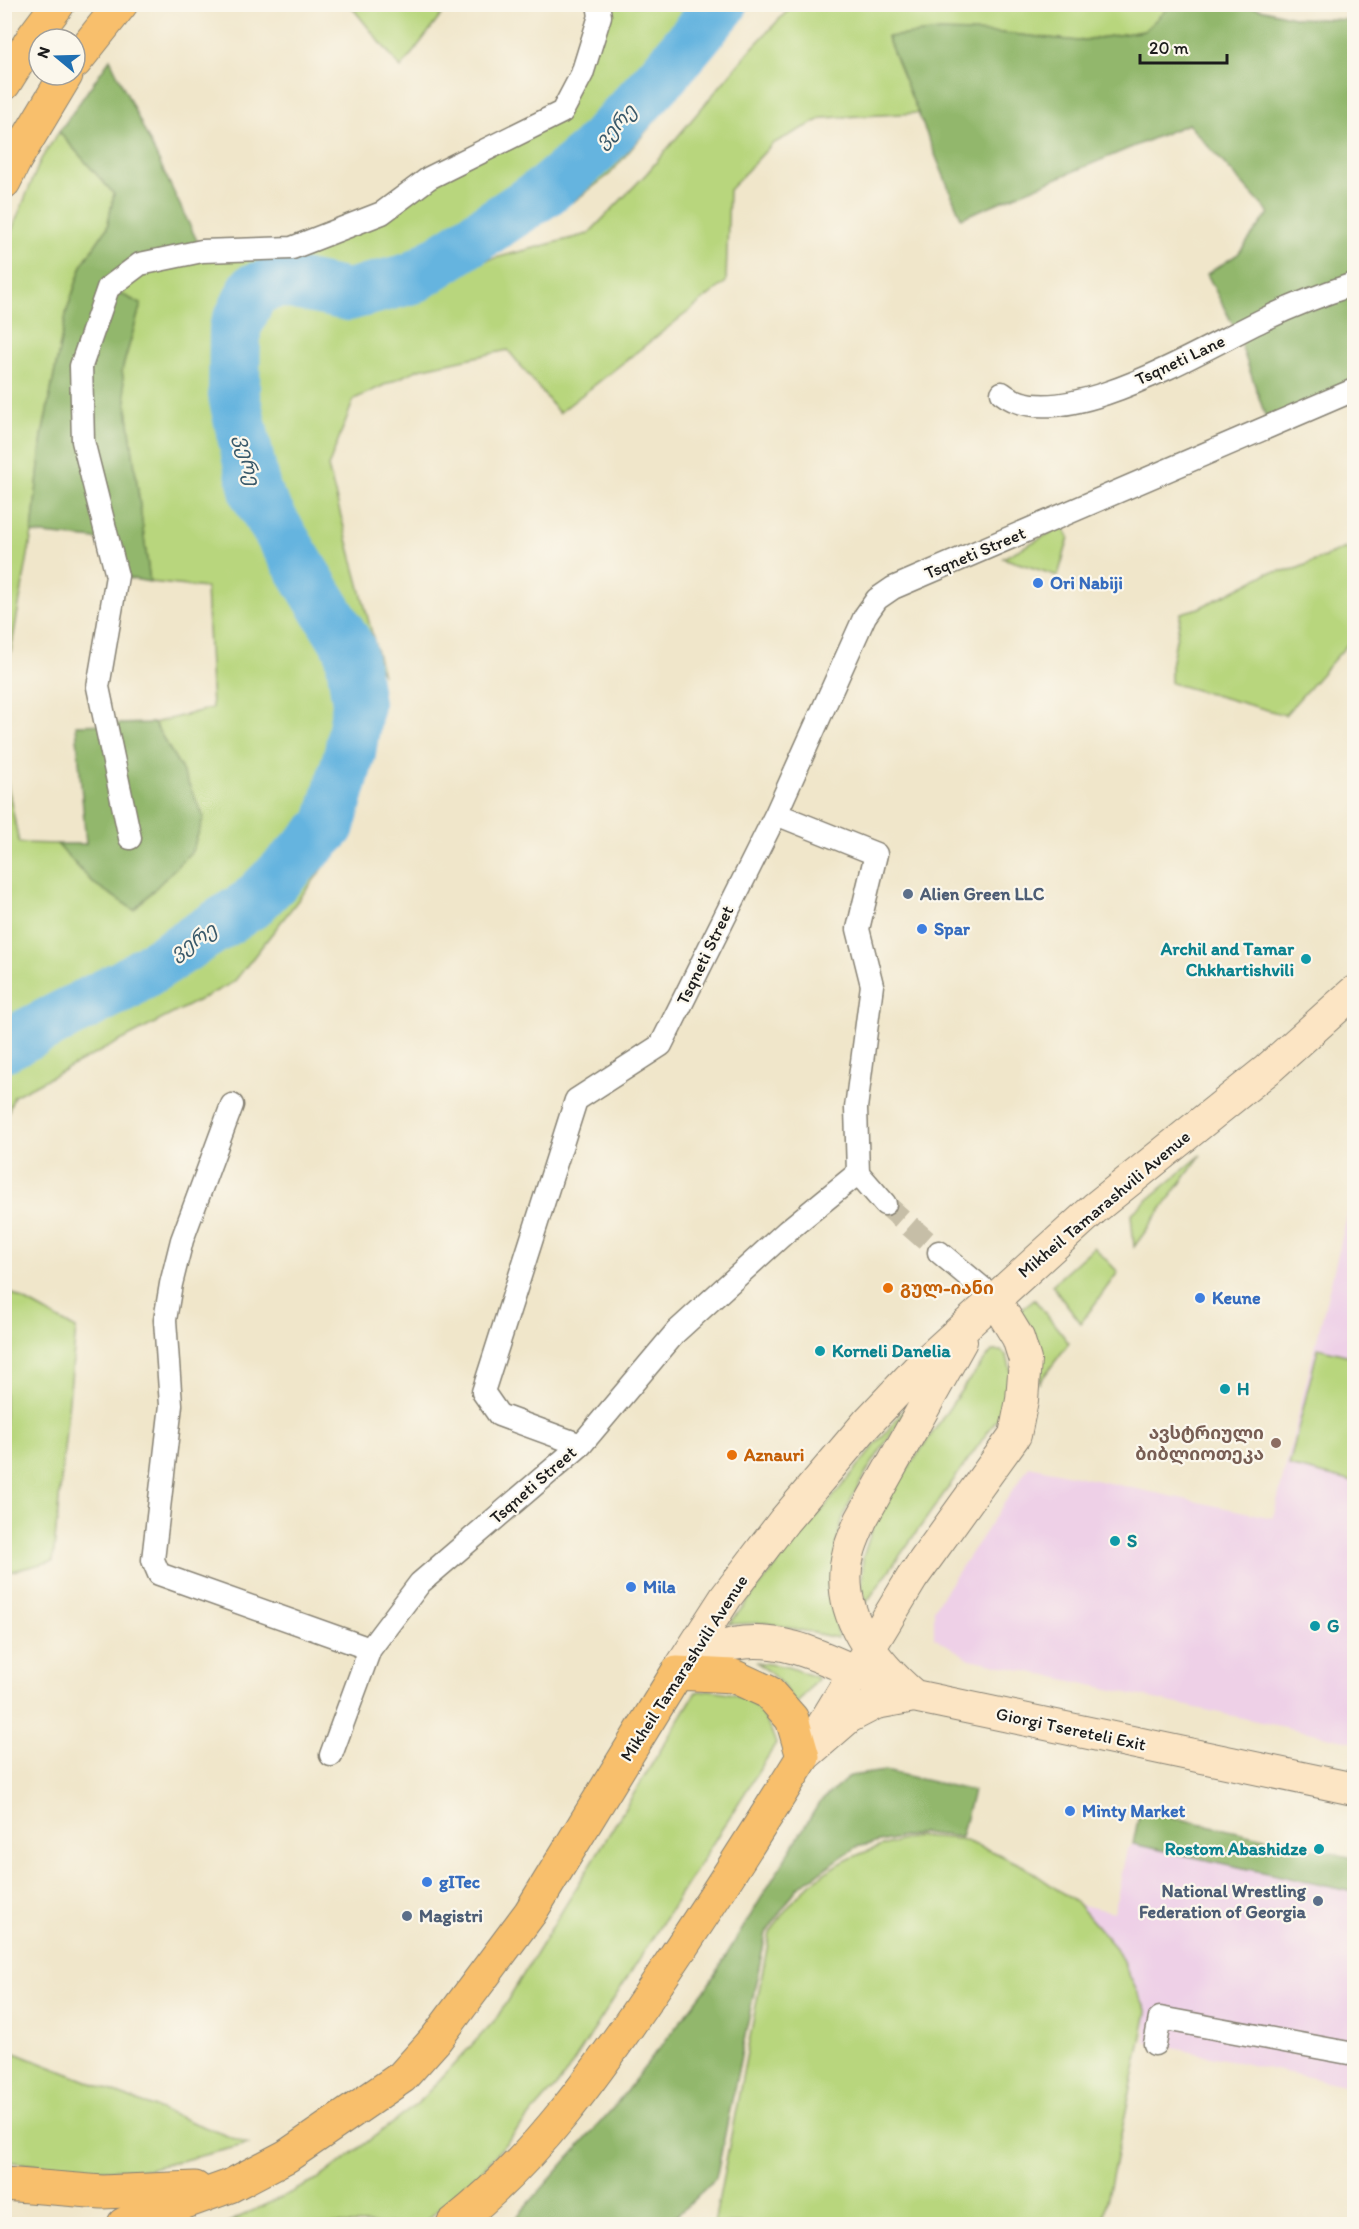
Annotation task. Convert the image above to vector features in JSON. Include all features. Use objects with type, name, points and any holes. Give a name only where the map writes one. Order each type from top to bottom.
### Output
[{"type":"main road","points":[[4,84],[34,36],[58,4]]},
{"type":"main road","points":[[87,47],[121,4]]},
{"type":"main road","points":[[4,182],[59,87]]},
{"type":"main road","name":"Mikheil Tamarashvili Avenue","points":[[124,2224],[230,2186],[287,2156],[402,2077],[436,2039],[530,1912],[726,1597],[792,1512],[867,1423],[919,1368],[1095,1208],[1267,1070],[1354,992]]},
{"type":"main road","points":[[453,2224],[472,2210],[537,2144],[595,2076],[692,1931],[803,1757],[862,1661],[912,1578],[1015,1435],[1023,1400],[1025,1360],[1018,1338],[984,1307],[861,1520],[849,1551],[846,1574],[849,1600],[858,1632],[862,1661]]},
{"type":"main road","points":[[912,1578],[896,1625],[894,1644],[896,1664],[902,1679],[914,1696]]},
{"type":"main road","points":[[677,1673],[731,1645],[759,1642],[788,1646],[819,1655],[862,1661],[914,1696]]},
{"type":"main road","points":[[677,1673],[733,1676],[768,1692],[792,1719],[803,1757]]},
{"type":"main road","name":"Giorgi Tsereteli Exit","points":[[803,1757],[849,1716],[876,1703],[914,1696],[1354,1789]]},
{"type":"main road","points":[[4,2184],[102,2192],[230,2186]]},
{"type":"street","points":[[130,838],[98,687],[117,576],[83,441],[81,366],[108,288],[140,264],[202,251],[292,248],[382,213],[429,178],[562,112],[582,74],[600,16],[598,4]]},
{"type":"street","name":"Tsqneti Lane","points":[[1002,393],[1014,402],[1033,406],[1064,405],[1153,376],[1297,303],[1354,284]]},
{"type":"street","name":"Tsqneti Street","points":[[331,1755],[370,1649],[420,1583],[580,1444],[499,1415],[483,1392],[576,1100],[661,1045],[776,814],[865,616],[877,599],[893,588],[1354,390]]},
{"type":"street","points":[[776,814],[876,854],[858,929],[872,985],[856,1108],[858,1173],[885,1204]]},
{"type":"street","points":[[232,1105],[182,1240],[171,1284],[165,1320],[171,1405],[153,1560],[159,1574],[370,1649]]},
{"type":"street","points":[[580,1444],[676,1332],[787,1230],[858,1173]]},
{"type":"street","points":[[939,1252],[984,1307]]},
{"type":"street","points":[[1155,2044],[1160,2018],[1354,2054]]},
{"type":"shaded area","points":[[1354,1188],[1354,1742],[970,1659],[934,1637],[934,1608],[1029,1466],[1273,1518]]},
{"type":"shaded area","points":[[1133,1844],[1354,1892],[1354,2087],[1145,2042],[1147,2011],[1116,1948],[1078,1904],[1114,1912],[1127,1849]]},
{"type":"green space","points":[[1172,4],[1243,5],[1298,18],[1354,20],[1354,390],[1269,427],[1237,333],[1207,274],[1238,254],[1269,213],[1188,124],[961,218],[887,37],[940,31],[1001,33],[1078,41],[1144,31]]},
{"type":"green space","points":[[350,5],[449,5],[401,68]]},
{"type":"green space","points":[[598,5],[746,5],[739,21],[610,174],[574,201],[534,218],[457,231],[394,266],[351,280],[281,266],[248,275],[225,323],[221,398],[240,505],[324,643],[340,710],[313,827],[240,892],[5,1028],[4,766],[19,843],[57,844],[93,883],[181,768],[154,723],[212,708],[206,588],[150,582],[122,370],[141,304],[108,288],[140,264],[292,248],[562,112]]},
{"type":"green space","points":[[793,5],[1172,5],[1144,31],[1078,41],[1001,33],[887,37],[918,113],[823,118],[772,144],[729,190],[726,282],[559,413],[508,350],[419,369],[354,399],[328,467],[383,675],[279,489],[258,411],[250,335],[276,295],[357,309],[401,298],[441,275],[480,262],[588,234],[647,173],[753,47]]},
{"type":"green space","points":[[110,59],[202,251],[109,288],[141,304],[122,370],[150,582],[117,576],[107,540],[32,533],[42,436],[67,310],[83,263],[107,228],[114,194],[59,132]]},
{"type":"green space","points":[[59,132],[114,194],[107,228],[83,263],[67,310],[42,436],[32,533],[5,684],[5,247],[41,159]]},
{"type":"green space","points":[[1063,526],[1069,537],[1058,576],[1003,558]]},
{"type":"green space","points":[[1346,548],[1354,556],[1354,637],[1285,715],[1171,683],[1171,666],[1181,613],[1199,608],[1268,573],[1296,569]]},
{"type":"green space","points":[[154,723],[181,768],[204,817],[192,851],[134,910],[93,883],[57,844],[86,844],[76,725]]},
{"type":"green space","points":[[324,867],[234,982],[14,1096],[5,1121],[5,1062],[247,926]]},
{"type":"green space","points":[[1201,1155],[1134,1247],[1131,1214]]},
{"type":"green space","points":[[1094,1247],[1118,1272],[1081,1323],[1052,1285]]},
{"type":"green space","points":[[4,1289],[76,1329],[53,1561],[5,1573]]},
{"type":"green space","points":[[1034,1299],[1069,1343],[1039,1383],[1038,1345],[1020,1311]]},
{"type":"green space","points":[[1318,1348],[1354,1357],[1354,1482],[1289,1466]]},
{"type":"green space","points":[[992,1351],[1001,1351],[1007,1356],[1011,1372],[1000,1415],[866,1603],[862,1586],[863,1557],[877,1514],[965,1385]]},
{"type":"green space","points":[[939,1367],[867,1471],[845,1514],[839,1532],[835,1558],[838,1638],[766,1623],[729,1624]]},
{"type":"green space","points":[[756,1662],[788,1667],[818,1678],[795,1706],[779,1681]]},
{"type":"green space","points":[[708,1690],[734,1694],[752,1704],[766,1720],[776,1744],[564,2077],[478,2175],[422,2224],[225,2224],[317,2180],[417,2104],[496,2019],[696,1692]]},
{"type":"green space","points":[[885,1771],[973,1791],[961,1837],[922,1833],[856,1847],[797,1888],[766,1933],[716,2178],[668,2224],[518,2224],[514,2220],[613,2108],[707,1987],[819,1803],[850,1776]]},
{"type":"green space","points":[[1140,1810],[1354,1858],[1354,1892],[1133,1844]]},
{"type":"green space","points":[[918,1836],[960,1839],[994,1852],[1025,1867],[1078,1904],[1116,1948],[1147,2012],[1102,2224],[714,2224],[770,1933],[799,1894],[833,1868],[872,1849]]},
{"type":"green space","points":[[5,2049],[248,2144],[148,2169],[69,2170],[5,2161]]},
{"type":"waterway","name":"ვერე","points":[[4,1046],[126,984],[251,904],[329,826],[350,752],[358,704],[350,649],[256,494],[234,396],[235,328],[254,289],[281,281],[348,295],[413,278],[547,190],[593,151],[662,76],[722,4]]},
{"type":"tunnel","points":[[885,1204],[939,1252]]},
{"type":"place","name":"Ori Nabiji","points":[[1038,583]]},
{"type":"place","name":"Alien Green LLC","points":[[908,894]]},
{"type":"place","name":"Spar","points":[[922,929]]},
{"type":"place","name":"Archil and Tamar Chkhartishvili","points":[[1306,959]]},
{"type":"place","name":"გულ-იანი","points":[[888,1288]]},
{"type":"place","name":"Keune","points":[[1200,1298]]},
{"type":"place","name":"Korneli Danelia","points":[[820,1351]]},
{"type":"place","name":"H","points":[[1225,1389]]},
{"type":"place","name":"ავსტრიული ბიბლიოთეკა","points":[[1276,1443]]},
{"type":"place","name":"Aznauri","points":[[732,1455]]},
{"type":"place","name":"S","points":[[1115,1541]]},
{"type":"place","name":"Mila","points":[[631,1587]]},
{"type":"place","name":"G","points":[[1315,1626]]},
{"type":"place","name":"Minty Market","points":[[1070,1811]]},
{"type":"place","name":"Rostom Abashidze","points":[[1319,1849]]},
{"type":"place","name":"gITec","points":[[427,1882]]},
{"type":"place","name":"National Wrestling Federation of Georgia","points":[[1318,1901]]},
{"type":"place","name":"Magistri","points":[[407,1916]]}]
